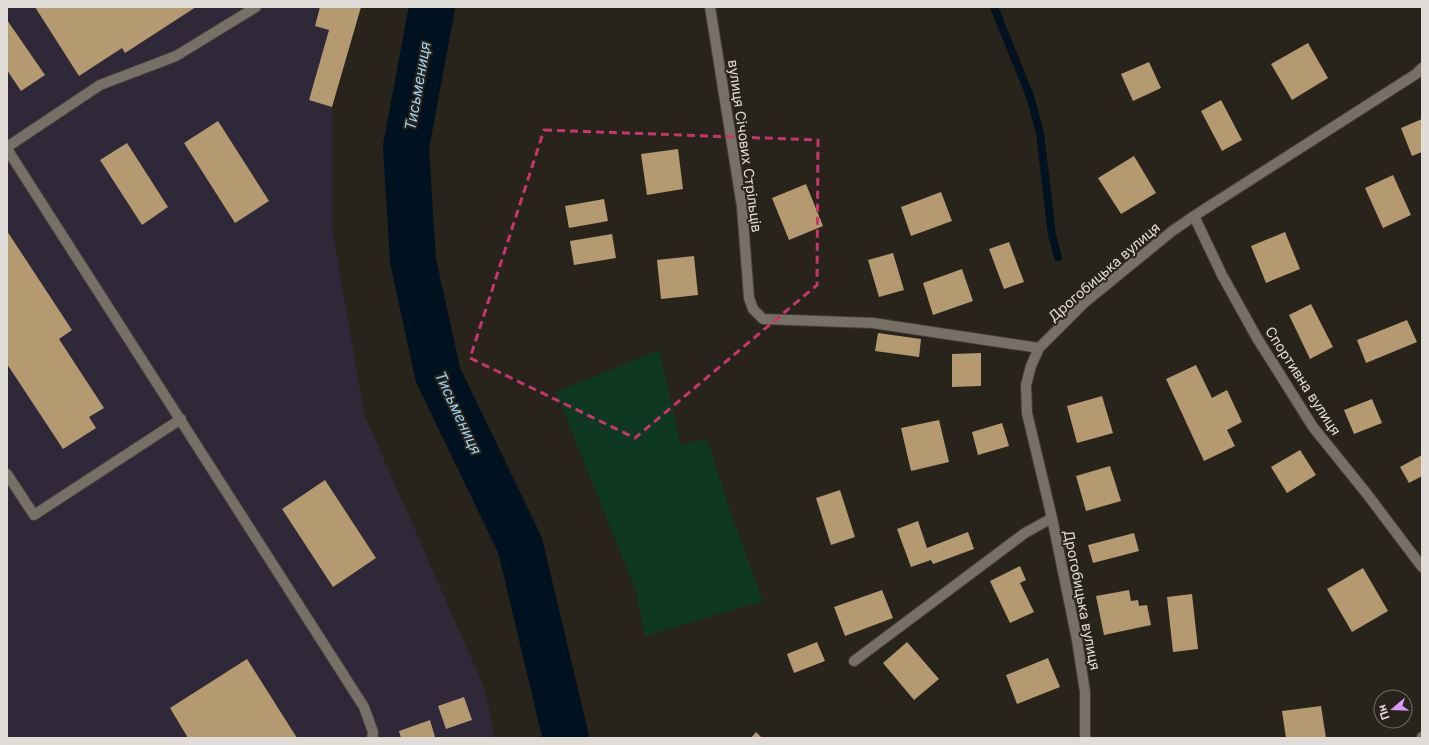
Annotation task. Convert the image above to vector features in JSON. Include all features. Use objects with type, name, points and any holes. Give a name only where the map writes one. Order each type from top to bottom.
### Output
[{"type":"street","points":[[256,7],[176,56],[100,85],[7,148],[364,706],[373,732],[372,738]]},
{"type":"street","name":"вулиця Січових Стрільців","points":[[710,7],[742,207],[749,298],[753,309],[763,319],[873,323],[1039,348]]},
{"type":"street","name":"Дрогобицька вулиця","points":[[1085,738],[1085,692],[1077,640],[1052,518],[1027,413],[1026,386],[1030,366],[1039,348],[1084,303],[1171,232],[1416,74],[1422,68]]},
{"type":"street","name":"Спортивна вулиця","points":[[1194,216],[1229,287],[1258,338],[1313,427],[1367,494],[1422,567]]},
{"type":"street","points":[[7,474],[34,515],[181,419]]},
{"type":"street","points":[[854,661],[1025,533],[1052,518]]},
{"type":"highlighted area","points":[[544,130],[818,140],[817,285],[635,438],[470,358]]},
{"type":"shaded area","points":[[7,7],[361,7],[332,107],[332,226],[364,414],[486,692],[494,738],[7,738]]},
{"type":"green space","points":[[659,350],[681,445],[707,439],[729,508],[763,601],[645,636],[636,591],[556,392]]},
{"type":"building","points":[[35,7],[196,7],[125,53],[122,48],[79,76]]},
{"type":"building","points":[[320,7],[361,7],[332,107],[309,100],[329,30],[315,26]]},
{"type":"building","points":[[7,20],[45,75],[21,91],[7,70]]},
{"type":"building","points":[[1308,43],[1328,78],[1292,100],[1271,64]]},
{"type":"building","points":[[1149,62],[1161,88],[1133,101],[1121,74]]},
{"type":"building","points":[[1221,100],[1242,140],[1222,151],[1201,111]]},
{"type":"building","points":[[1422,119],[1422,152],[1412,156],[1401,128]]},
{"type":"building","points":[[218,121],[269,201],[235,223],[184,143]]},
{"type":"building","points":[[127,143],[168,207],[142,225],[100,160]]},
{"type":"building","points":[[678,149],[683,189],[647,195],[641,154]]},
{"type":"building","points":[[1134,156],[1156,193],[1121,214],[1098,178]]},
{"type":"building","points":[[1393,175],[1411,215],[1383,228],[1365,188]]},
{"type":"building","points":[[806,184],[823,226],[789,240],[772,198]]},
{"type":"building","points":[[941,192],[952,221],[911,236],[901,207]]},
{"type":"building","points":[[604,199],[608,221],[569,228],[565,206]]},
{"type":"building","points":[[7,231],[72,330],[59,339],[104,408],[89,417],[96,428],[63,449],[7,364]]},
{"type":"building","points":[[1285,232],[1300,269],[1266,283],[1251,246]]},
{"type":"building","points":[[612,234],[616,258],[574,265],[570,241]]},
{"type":"building","points":[[1009,242],[1024,282],[1004,289],[989,249]]},
{"type":"building","points":[[893,253],[904,290],[879,297],[868,260]]},
{"type":"building","points":[[694,256],[698,295],[661,299],[657,260]]},
{"type":"building","points":[[962,269],[973,301],[933,315],[923,283]]},
{"type":"building","points":[[1311,304],[1333,347],[1310,359],[1289,315]]},
{"type":"building","points":[[1407,320],[1417,342],[1366,363],[1357,340]]},
{"type":"building","points":[[878,333],[921,339],[919,357],[875,351]]},
{"type":"building","points":[[981,353],[981,386],[952,387],[952,354]]},
{"type":"building","points":[[1196,365],[1212,398],[1227,390],[1242,422],[1227,430],[1235,446],[1204,461],[1166,379]]},
{"type":"building","points":[[1102,396],[1113,433],[1077,443],[1067,406]]},
{"type":"building","points":[[1372,399],[1382,423],[1354,434],[1344,410]]},
{"type":"building","points":[[939,420],[949,462],[911,471],[901,428]]},
{"type":"building","points":[[1002,423],[1009,446],[978,455],[972,432]]},
{"type":"building","points":[[1300,450],[1316,475],[1287,493],[1271,467]]},
{"type":"building","points":[[1422,455],[1422,476],[1409,483],[1400,467]]},
{"type":"building","points":[[1110,466],[1121,501],[1086,511],[1076,476]]},
{"type":"building","points":[[325,480],[376,558],[333,587],[282,509]]},
{"type":"building","points":[[840,490],[855,537],[831,545],[816,498]]},
{"type":"building","points":[[918,521],[927,548],[968,532],[974,549],[933,564],[931,560],[911,567],[897,529]]},
{"type":"building","points":[[1134,533],[1139,551],[1093,563],[1088,545]]},
{"type":"building","points":[[1020,566],[1026,580],[1020,583],[1034,612],[1010,623],[990,581]]},
{"type":"building","points":[[1363,568],[1388,611],[1352,632],[1327,589]]},
{"type":"building","points":[[882,590],[893,618],[845,636],[834,607]]},
{"type":"building","points":[[1129,590],[1131,601],[1138,600],[1139,606],[1147,605],[1151,625],[1104,635],[1096,596]]},
{"type":"building","points":[[1192,594],[1198,649],[1173,652],[1167,597]]},
{"type":"building","points":[[817,642],[825,661],[794,673],[787,654]]},
{"type":"building","points":[[907,642],[939,679],[914,700],[883,663]]},
{"type":"building","points":[[1048,658],[1060,687],[1017,704],[1006,675]]},
{"type":"building","points":[[247,659],[297,738],[188,738],[170,708]]},
{"type":"building","points":[[464,697],[472,720],[446,729],[438,706]]},
{"type":"building","points":[[1321,706],[1326,738],[1286,738],[1282,711]]},
{"type":"building","points":[[430,720],[435,737],[401,738],[399,731]]},
{"type":"building","points":[[756,732],[762,738],[751,738]]},
{"type":"waterway","name":"Тисьмениця","points":[[432,7],[406,147],[413,261],[438,375],[520,545],[566,738]]},
{"type":"waterway","points":[[994,7],[1030,96],[1040,133],[1052,235],[1058,257]]}]
